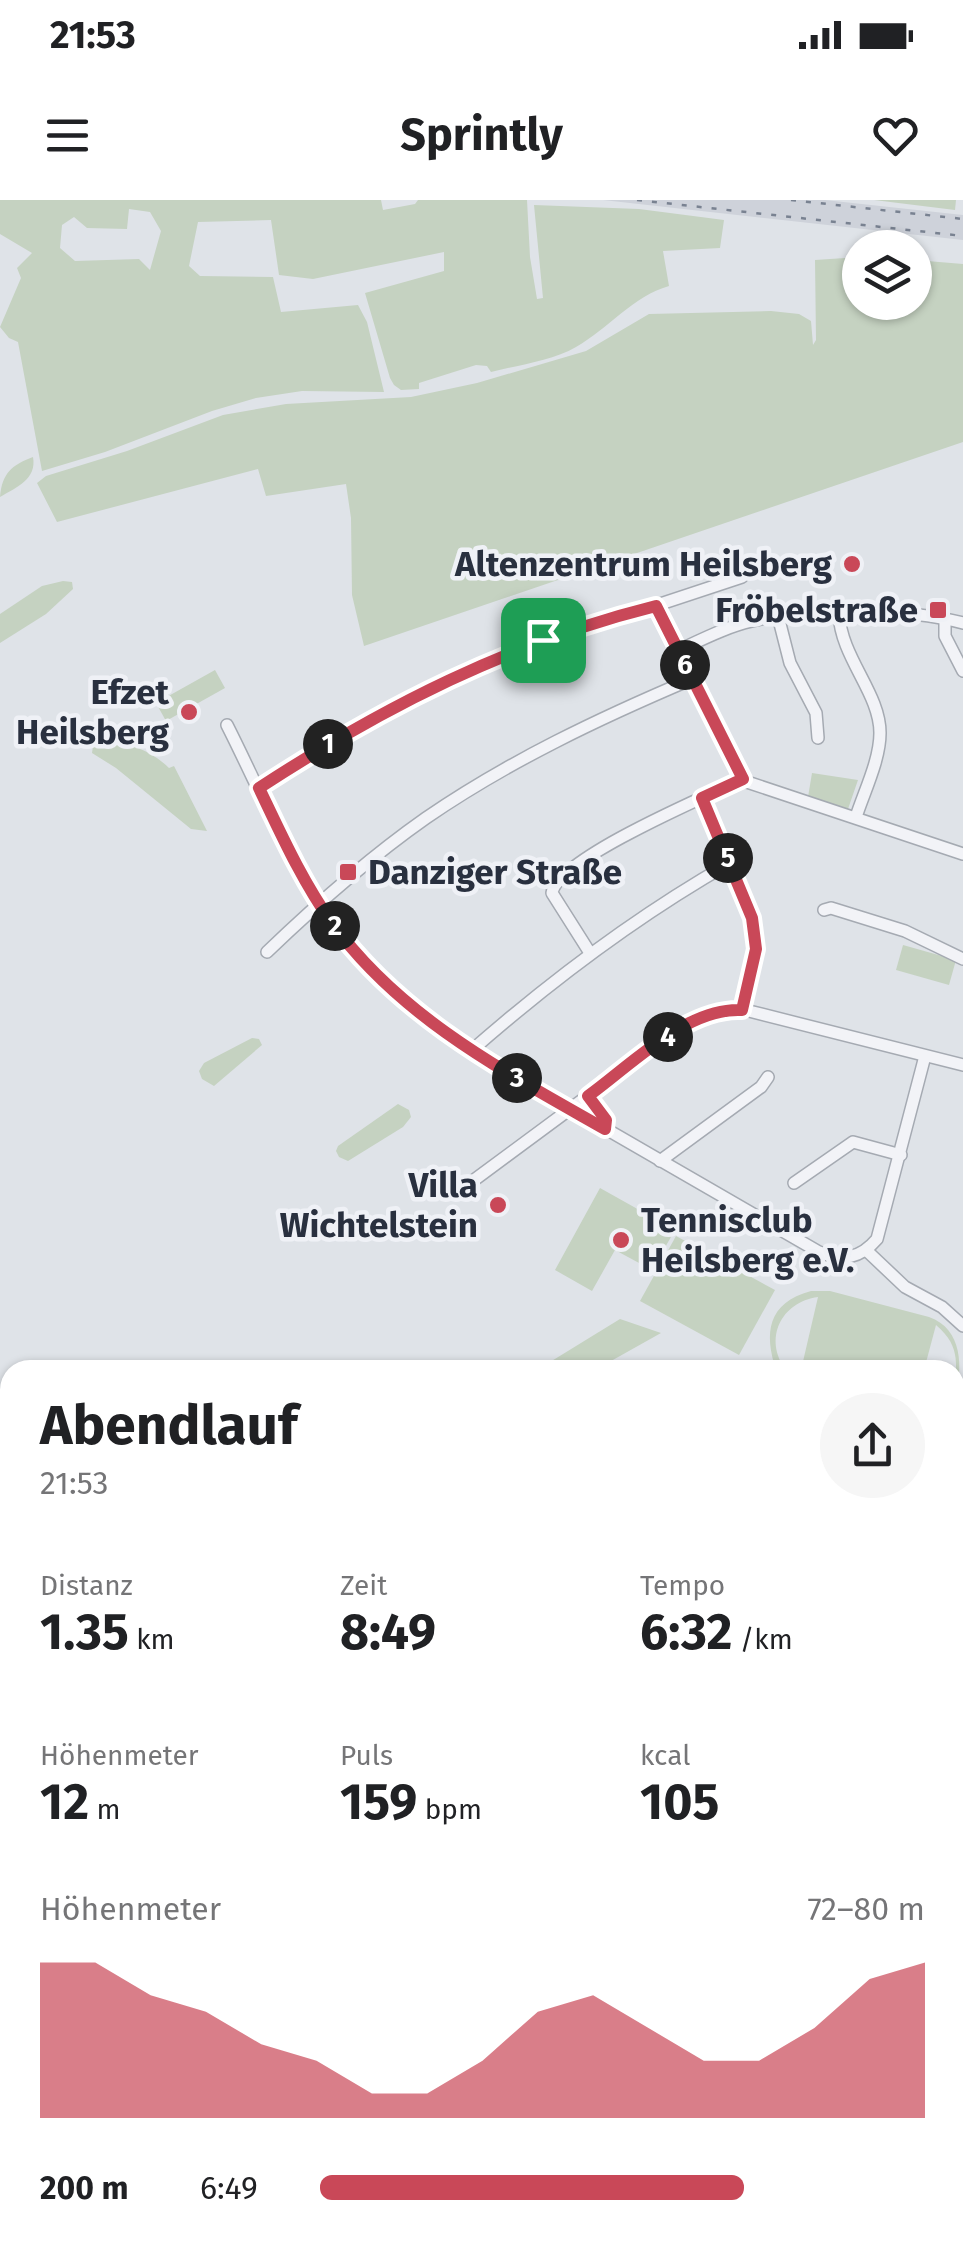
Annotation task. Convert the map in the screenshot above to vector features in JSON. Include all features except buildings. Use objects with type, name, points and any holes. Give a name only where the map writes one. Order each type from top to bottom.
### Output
[{"type":"street","points":[[259,788],[384,711],[459,674],[543,640],[742,577]]},
{"type":"street","points":[[656,606],[743,779],[963,854]]},
{"type":"street","points":[[839,614],[845,648],[872,704],[880,731],[856,817]]},
{"type":"street","points":[[679,650],[731,627],[778,616],[905,614],[963,623]]},
{"type":"street","points":[[778,616],[790,663],[816,714],[818,738]]},
{"type":"street","points":[[945,619],[945,636],[963,671]]},
{"type":"street","points":[[267,952],[319,903],[416,825],[484,781],[588,725],[692,679]]},
{"type":"street","points":[[228,725],[319,903],[349,946],[379,978],[471,1051],[819,1252],[840,1258],[867,1251],[882,1229],[924,1056]]},
{"type":"street","points":[[590,954],[554,898],[554,882],[608,845],[743,779]]},
{"type":"street","points":[[702,798],[749,907],[756,942],[742,1010]]},
{"type":"street","points":[[471,1051],[590,954],[730,863]]},
{"type":"street","points":[[824,910],[832,908],[906,931],[963,960]]},
{"type":"street","points":[[466,1186],[694,1020],[718,1010],[742,1010],[962,1064]]},
{"type":"street","points":[[660,1161],[761,1087],[768,1077]]},
{"type":"street","points":[[588,1096],[606,1120],[605,1129]]},
{"type":"street","points":[[794,1183],[853,1142],[900,1155]]},
{"type":"street","points":[[867,1251],[913,1293],[942,1307],[963,1326]]},
{"type":"shaded area","points":[[603,200],[825,200],[963,215],[963,240],[932,237],[932,230],[873,230]]},
{"type":"green space","points":[[0,200],[381,200],[383,210],[415,204],[418,200],[527,200],[537,299],[543,298],[534,205],[639,209],[724,220],[720,248],[663,251],[669,286],[644,297],[567,352],[491,372],[487,366],[476,365],[419,383],[419,389],[401,390],[390,378],[365,293],[444,271],[444,252],[313,279],[279,275],[271,220],[198,222],[189,266],[200,276],[273,277],[281,312],[358,305],[367,322],[384,392],[302,391],[256,398],[42,471],[18,342],[0,327],[21,278],[17,268],[32,253],[0,234]],"holes":[[[129,209],[150,212],[161,231],[150,270],[139,259],[75,261],[60,248],[62,225],[74,217],[87,228],[127,229]]]},
{"type":"green space","points":[[874,200],[956,200],[955,210]]},
{"type":"green space","points":[[842,258],[842,320],[932,320],[932,261],[963,264],[963,442],[364,646],[352,595],[351,518],[346,484],[266,496],[258,469],[57,522],[37,483],[46,476],[223,415],[286,404],[411,397],[477,383],[586,351],[649,314],[799,314],[811,321],[813,345],[815,260]]},
{"type":"green space","points":[[33,457],[29,477],[0,497],[9,471]]},
{"type":"green space","points":[[72,582],[73,589],[46,614],[0,643],[0,614],[42,586]]},
{"type":"green space","points":[[215,670],[225,688],[166,721],[156,703]]},
{"type":"green space","points":[[100,739],[138,748],[169,768],[174,766],[207,831],[191,829],[92,753]]},
{"type":"green space","points":[[812,773],[858,780],[848,809],[808,797]]},
{"type":"green space","points":[[903,945],[956,960],[949,985],[896,970]]},
{"type":"green space","points":[[252,1038],[259,1039],[262,1045],[214,1086],[202,1079],[199,1071],[204,1063]]},
{"type":"green space","points":[[398,1104],[409,1110],[411,1117],[403,1127],[348,1161],[339,1157],[338,1146]]},
{"type":"green space","name":"Tennisclub Heilsberg e.V.","points":[[600,1188],[675,1230],[652,1270],[615,1250],[592,1291],[555,1270]]},
{"type":"green space","points":[[676,1236],[775,1290],[739,1355],[640,1301]]},
{"type":"green space","points":[[830,1291],[929,1317],[949,1330],[959,1360],[955,1360],[945,1333],[936,1325],[927,1360],[803,1360],[818,1297],[805,1300],[786,1314],[776,1335],[780,1360],[773,1360],[770,1344],[773,1321],[785,1303],[796,1296]]},
{"type":"green space","points":[[620,1319],[661,1333],[613,1360],[553,1360]]},
{"type":"railway","points":[[637,200],[963,236]]},
{"type":"railway","points":[[791,200],[963,219]]},
{"type":"place","name":"Altenzentrum Heilsberg","points":[[852,564]]},
{"type":"place","name":"Fröbelstraße","points":[[938,610]]},
{"type":"place","name":"Efzet Heilsberg","points":[[189,712]]},
{"type":"place","name":"Danziger Straße","points":[[348,872]]},
{"type":"place","name":"Villa Wichtelstein","points":[[498,1205]]},
{"type":"place","name":"Tennisclub Heilsberg e.V.","points":[[621,1240]]},
{"type":"route","points":[[656,606],[743,779],[702,798],[752,918],[756,949],[742,1010],[718,1010],[701,1016],[588,1096],[606,1120],[605,1129],[471,1051],[379,978],[349,946],[319,903],[259,788],[402,701],[543,640],[656,606]]}]
